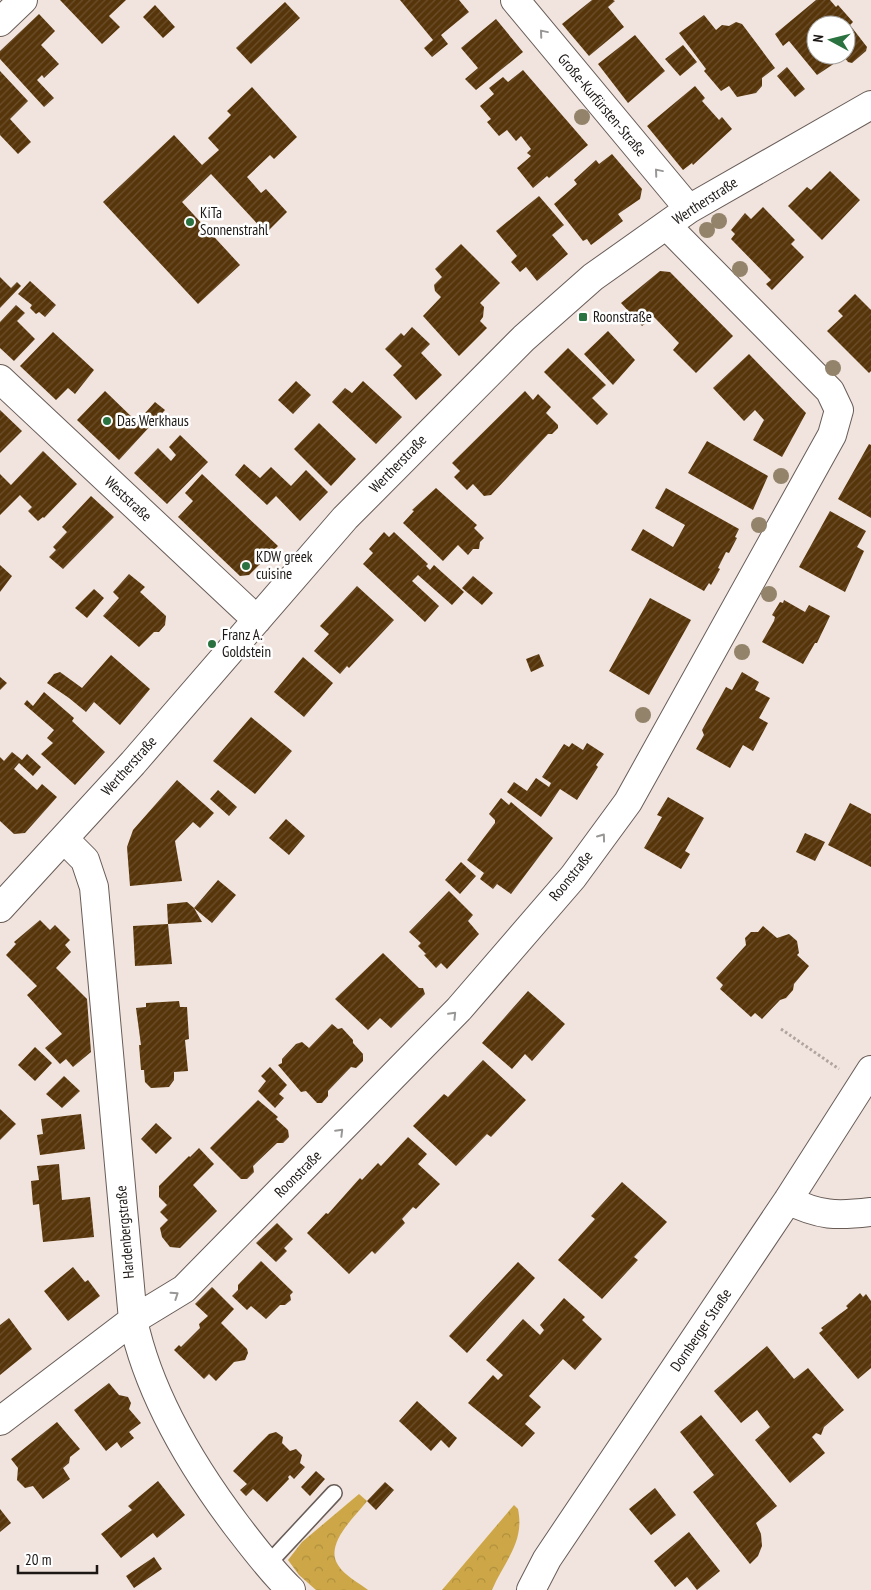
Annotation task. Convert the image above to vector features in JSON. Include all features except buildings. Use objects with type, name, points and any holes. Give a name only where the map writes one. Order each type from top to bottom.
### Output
[{"type":"street","points":[[0,22],[23,0]]},
{"type":"street","name":"Große-Kurfürsten-Straße","points":[[515,0],[689,209]]},
{"type":"street","name":"Wertherstraße","points":[[6,890],[64,839],[133,763],[345,518],[524,338],[593,277],[689,209],[871,105]]},
{"type":"street","name":"Roonstraße","points":[[0,1421],[133,1320],[184,1289],[459,1009],[573,877],[628,802],[832,436],[839,410],[830,391],[667,226]]},
{"type":"street","name":"Weststraße","points":[[0,379],[257,620]]},
{"type":"street","name":"Hardenbergstraße","points":[[64,839],[85,860],[94,887],[133,1320],[140,1350],[152,1382],[194,1465],[216,1498],[267,1565],[291,1590]]},
{"type":"street","name":"Dornberger Straße","points":[[531,1590],[547,1559],[788,1200],[867,1077]]},
{"type":"street","points":[[788,1200],[806,1209],[826,1215],[839,1216],[871,1212]]},
{"type":"lane","points":[[267,1565],[334,1493]]},
{"type":"path","points":[[781,1029],[867,1077]]},
{"type":"green space","points":[[359,1494],[367,1501],[343,1531],[335,1548],[335,1557],[338,1565],[344,1572],[368,1590],[316,1590],[299,1575],[288,1560],[302,1542]]},
{"type":"green space","points":[[514,1505],[518,1509],[519,1532],[512,1551],[492,1590],[442,1590]]},
{"type":"place","name":"KiTa Sonnenstrahl","points":[[190,222]]},
{"type":"place","name":"Roonstraße","points":[[583,317]]},
{"type":"place","name":"Das Werkhaus","points":[[107,421]]},
{"type":"place","name":"KDW greek cuisine","points":[[246,566]]},
{"type":"place","name":"Franz A. Goldstein","points":[[212,644]]}]
